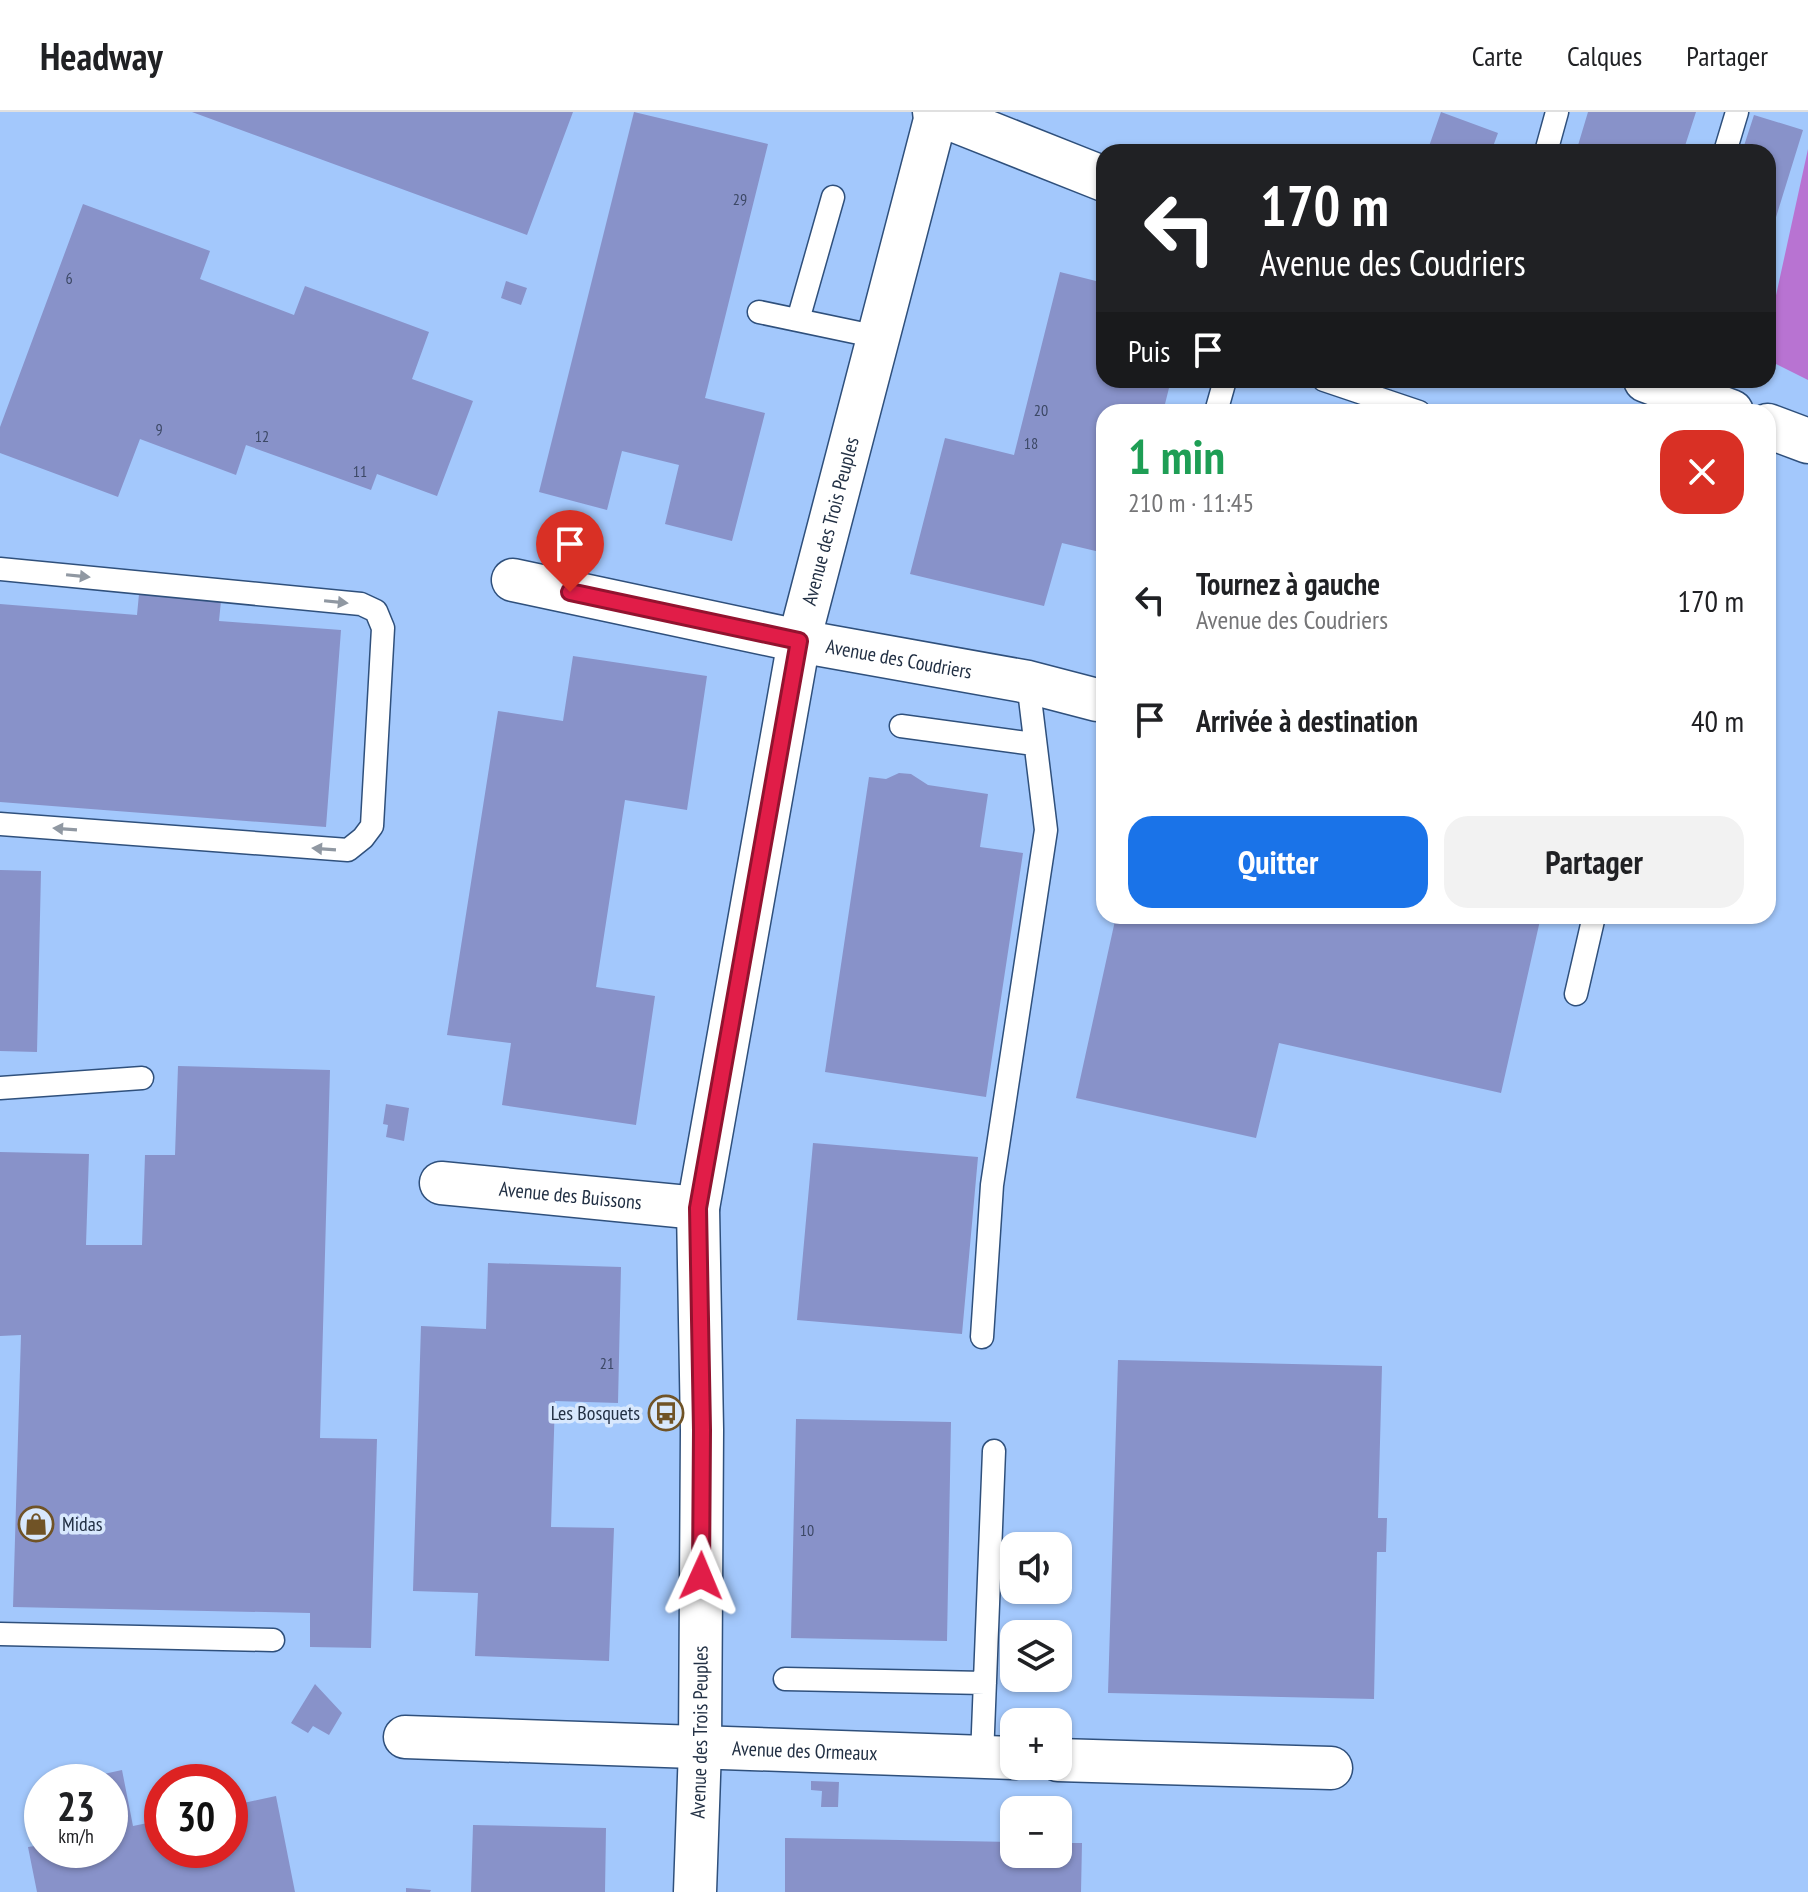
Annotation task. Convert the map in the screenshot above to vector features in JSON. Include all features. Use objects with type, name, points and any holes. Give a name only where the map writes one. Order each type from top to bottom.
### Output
[{"type":"street","points":[[936,112],[1096,176]]},
{"type":"street","name":"Avenue des Trois Peuples","points":[[695,1892],[700,1748],[702,1430],[698,1208],[799,641],[936,112]]},
{"type":"street","points":[[1667,388],[1710,404]]},
{"type":"street","points":[[1776,429],[1808,441]]},
{"type":"street","name":"Avenue des Coudriers","points":[[513,580],[799,641],[1028,682],[1096,700]]},
{"type":"street","name":"Avenue des Buissons","points":[[441,1183],[698,1208]]},
{"type":"street","name":"Avenue des Ormeaux","points":[[405,1737],[998,1758]]},
{"type":"street","points":[[1072,1760],[1331,1768]]},
{"type":"lane","points":[[1548,144],[1557,112]]},
{"type":"lane","points":[[1727,144],[1737,112]]},
{"type":"lane","points":[[798,320],[833,197]]},
{"type":"lane","points":[[759,312],[878,337]]},
{"type":"lane","points":[[1348,388],[1395,404]]},
{"type":"lane","points":[[0,569],[361,604],[376,611],[383,628],[372,826],[348,850],[0,824]]},
{"type":"lane","points":[[982,1337],[992,1185],[1046,830],[1028,682]]},
{"type":"lane","points":[[901,726],[1034,744]]},
{"type":"lane","points":[[1576,994],[1592,924]]},
{"type":"lane","points":[[0,1088],[142,1078]]},
{"type":"lane","points":[[994,1451],[985,1683],[998,1758]]},
{"type":"lane","points":[[0,1634],[273,1640]]},
{"type":"lane","points":[[785,1679],[985,1683]]},
{"type":"shaded area","points":[[1808,149],[1808,380],[1776,364],[1776,295]]},
{"type":"building","points":[[192,112],[573,112],[527,235]]},
{"type":"building","points":[[634,112],[768,144],[705,398],[765,413],[732,541],[665,524],[679,465],[622,451],[607,510],[539,492]]},
{"type":"building","points":[[1441,112],[1498,133],[1494,144],[1430,144]]},
{"type":"building","points":[[1588,112],[1696,112],[1686,144],[1578,144]]},
{"type":"building","points":[[1754,115],[1803,130],[1776,217],[1776,144],[1745,144]]},
{"type":"building","points":[[83,204],[210,251],[200,279],[294,315],[305,286],[429,332],[412,379],[473,401],[437,496],[377,474],[371,490],[246,445],[236,475],[140,439],[118,497],[0,453],[0,427]]},
{"type":"building","points":[[1060,272],[1096,281],[1096,388],[1169,388],[1165,404],[1096,404],[1096,551],[1062,543],[1044,606],[910,574],[945,438],[1014,455]]},
{"type":"building","points":[[506,281],[527,288],[521,305],[501,298]]},
{"type":"building","points":[[139,594],[221,601],[219,621],[341,630],[326,827],[0,802],[0,604],[137,615]]},
{"type":"building","points":[[573,656],[707,676],[687,810],[625,800],[596,987],[655,996],[636,1125],[502,1105],[511,1043],[447,1035],[498,711],[563,721]]},
{"type":"building","points":[[899,773],[911,774],[928,785],[988,794],[980,847],[1023,853],[986,1097],[825,1072],[869,777],[886,779]]},
{"type":"building","points":[[0,870],[41,871],[37,1052],[0,1051]]},
{"type":"building","points":[[1114,924],[1539,924],[1501,1093],[1279,1043],[1256,1138],[1076,1098]]},
{"type":"building","points":[[178,1066],[330,1070],[320,1438],[377,1439],[371,1648],[310,1647],[310,1613],[13,1607],[21,1335],[0,1336],[0,1152],[89,1154],[86,1245],[142,1245],[145,1155],[175,1155]]},
{"type":"building","points":[[386,1104],[409,1108],[404,1141],[386,1137],[388,1125],[383,1124]]},
{"type":"building","points":[[813,1143],[978,1157],[962,1334],[797,1320]]},
{"type":"building","points":[[488,1263],[621,1267],[618,1403],[555,1401],[551,1527],[614,1528],[609,1661],[475,1656],[478,1593],[413,1591],[421,1326],[486,1329]]},
{"type":"building","points":[[1118,1360],[1382,1366],[1378,1518],[1387,1518],[1386,1552],[1377,1552],[1374,1699],[1108,1693]]},
{"type":"building","points":[[796,1419],[951,1422],[947,1641],[791,1638]]},
{"type":"building","points":[[315,1684],[342,1713],[329,1735],[313,1726],[308,1733],[291,1723]]},
{"type":"building","points":[[811,1781],[839,1782],[838,1807],[821,1807],[822,1791],[811,1790]]},
{"type":"building","points":[[276,1796],[295,1892],[37,1892],[32,1868],[128,1868],[128,1801],[133,1826],[144,1824],[144,1868],[248,1868],[248,1802]]},
{"type":"building","points":[[473,1825],[606,1828],[605,1892],[471,1892]]},
{"type":"building","points":[[785,1838],[1000,1842],[1000,1868],[1072,1868],[1072,1843],[1082,1843],[1081,1892],[785,1892]]},
{"type":"building","points":[[406,1888],[431,1890],[406,1892]]},
{"type":"place","name":"Les Bosquets","points":[[666,1413]]},
{"type":"place","name":"Midas","points":[[36,1524]]},
{"type":"route","points":[[570,592],[799,641],[698,1208],[701,1576]]}]
